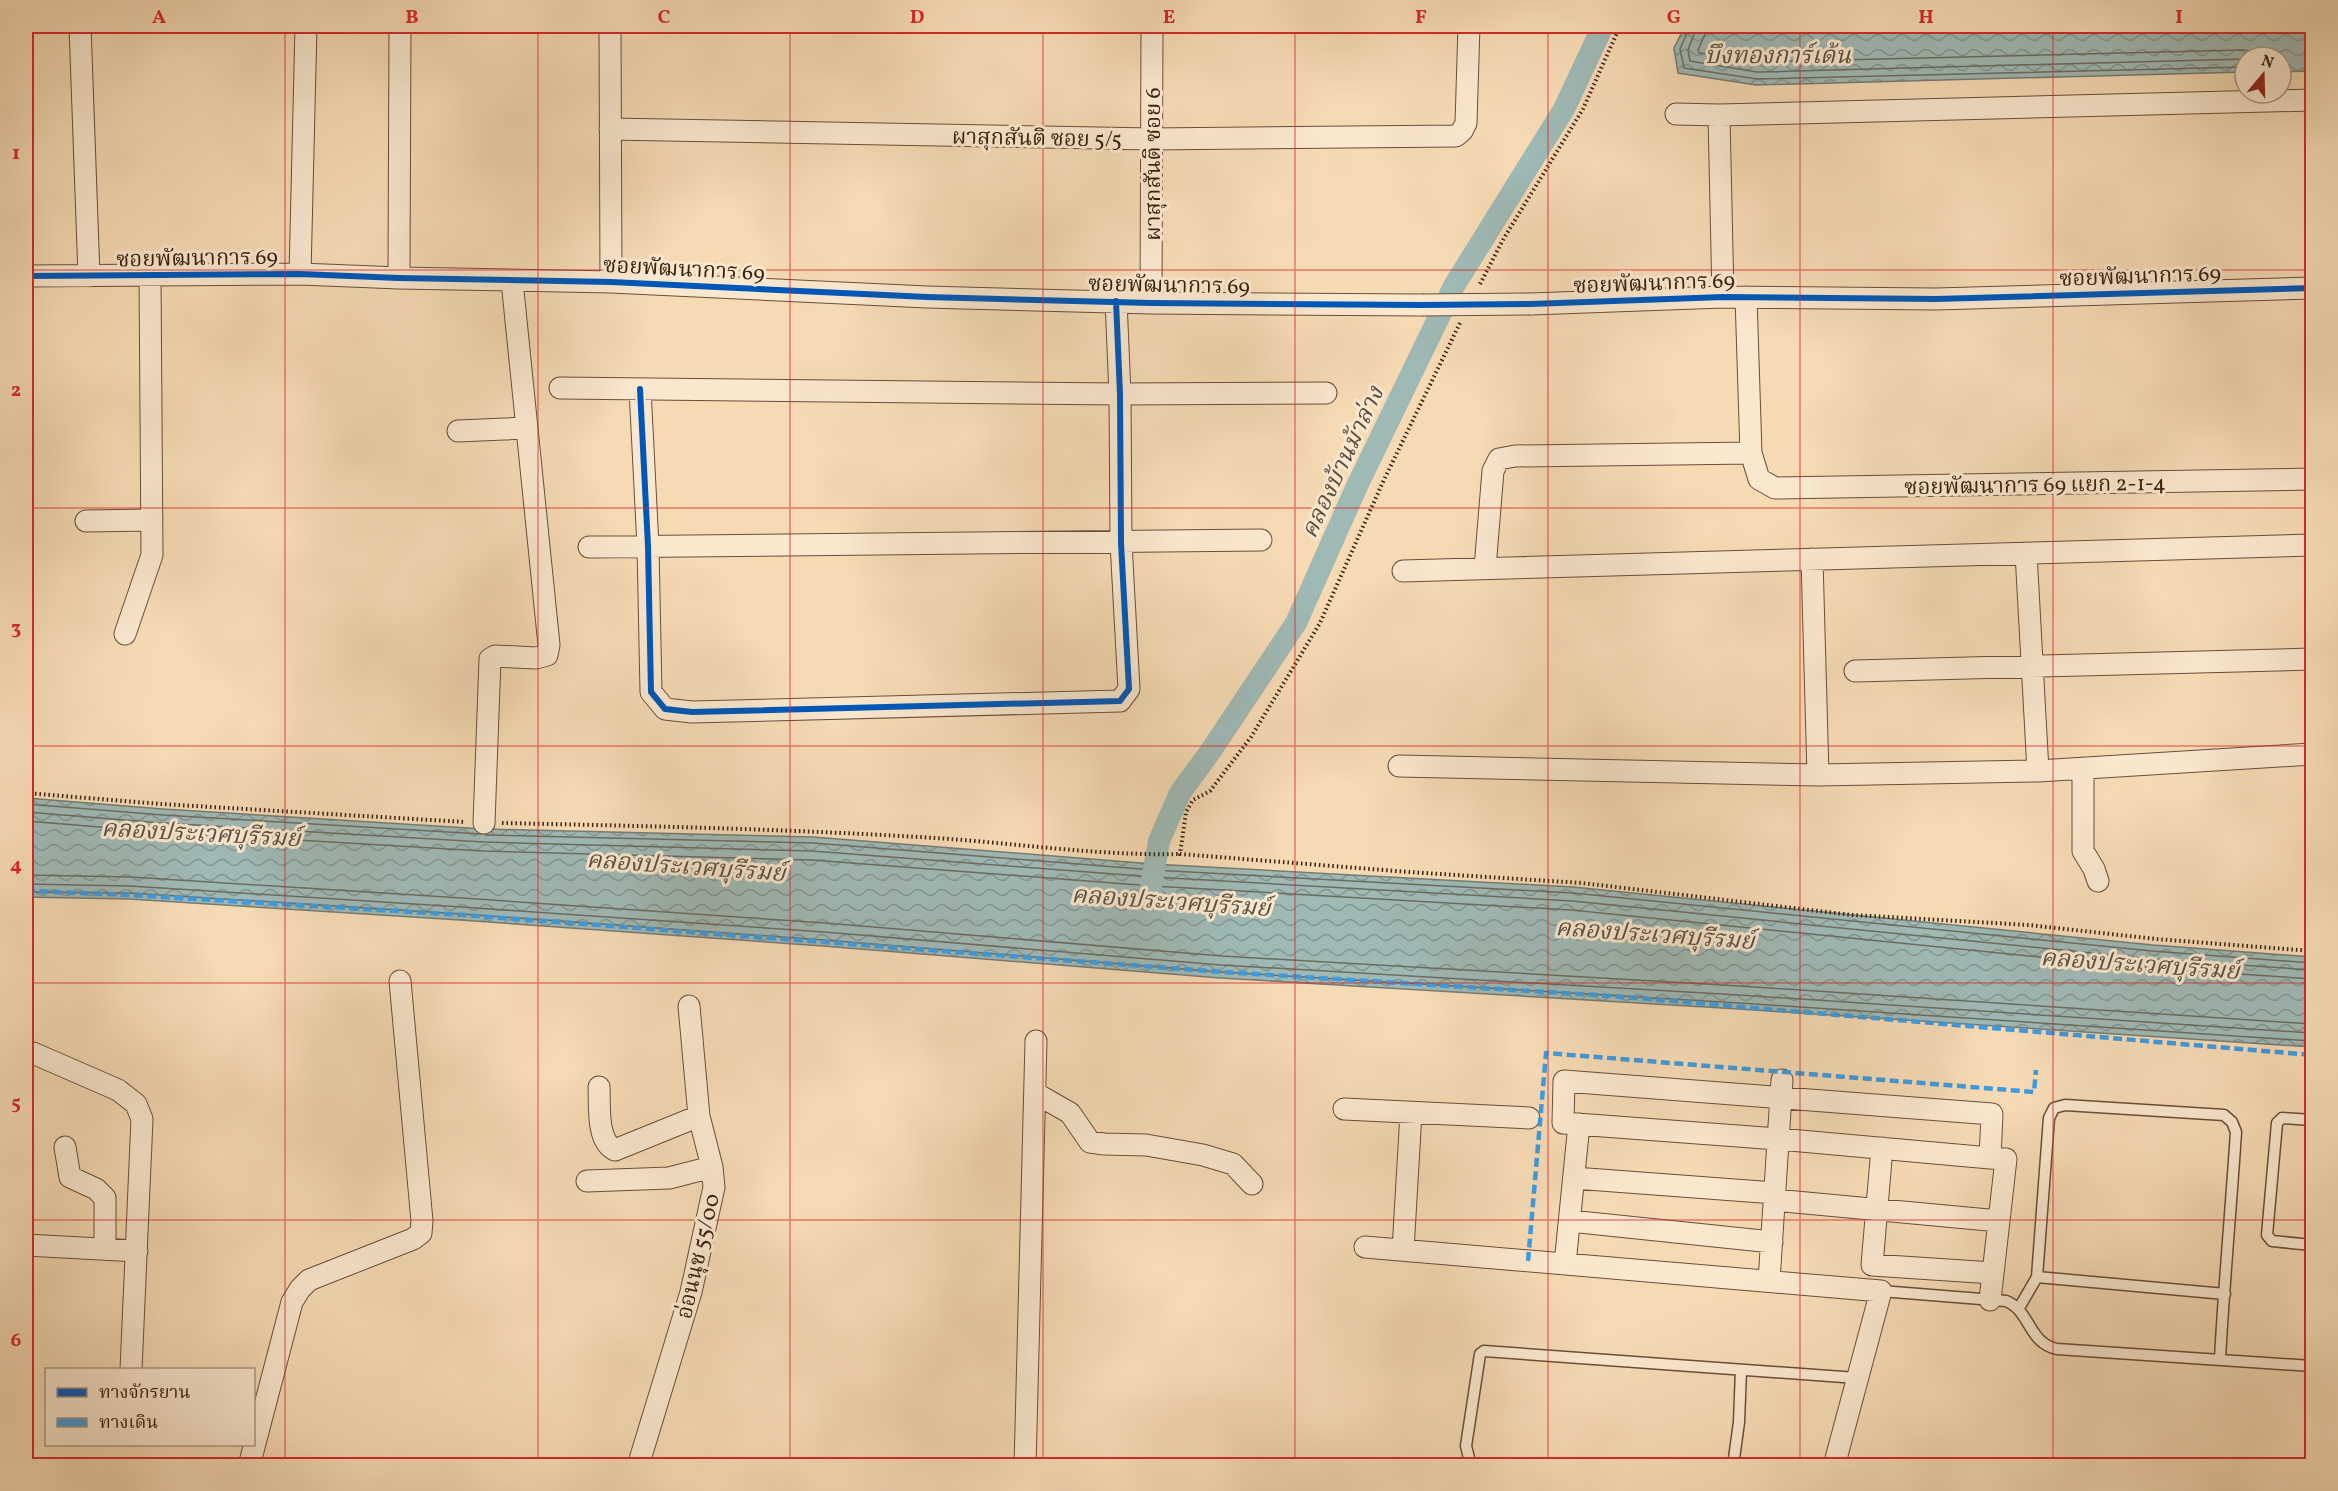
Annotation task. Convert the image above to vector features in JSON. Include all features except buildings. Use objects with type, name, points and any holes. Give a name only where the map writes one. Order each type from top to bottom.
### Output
[{"type":"street","points":[[80,26],[89,276]]},
{"type":"street","points":[[300,274],[306,26]]},
{"type":"street","points":[[399,278],[400,26]]},
{"type":"street","points":[[610,26],[611,282]]},
{"type":"street","name":"ผาสุกสันติ ซอย 6","points":[[1151,303],[1152,26]]},
{"type":"street","name":"ผาสุกสันติ ซอย 5/5","points":[[610,129],[1152,139],[1456,136],[1466,123],[1469,26]]},
{"type":"street","points":[[1676,114],[1719,115],[2313,100]]},
{"type":"street","points":[[1719,115],[1723,297]]},
{"type":"street","name":"ซอยพัฒนาการ 69","points":[[26,276],[300,274],[611,282],[927,297],[1151,303],[1421,305],[1531,304],[1723,297],[1936,299],[2313,288]]},
{"type":"street","points":[[125,634],[152,555],[150,275]]},
{"type":"street","points":[[484,823],[490,659],[495,656],[536,658],[547,655],[549,645],[512,281]]},
{"type":"street","points":[[1485,568],[1493,471],[1499,459],[1515,456],[1751,453],[1746,297]]},
{"type":"street","points":[[640,389],[648,546],[651,692],[665,709],[692,712],[1120,701],[1129,689],[1121,543],[1120,394],[1116,301]]},
{"type":"street","points":[[560,388],[1120,394],[1326,393]]},
{"type":"street","points":[[458,431],[527,428]]},
{"type":"street","name":"ซอยพัฒนาการ 69 แยก 2-1-4","points":[[1751,453],[1760,479],[1776,488],[2313,479]]},
{"type":"street","points":[[86,521],[152,520]]},
{"type":"street","points":[[589,547],[1261,540]]},
{"type":"street","points":[[1403,571],[2313,545]]},
{"type":"street","points":[[2026,553],[2038,771]]},
{"type":"street","points":[[1812,559],[1818,775]]},
{"type":"street","points":[[1855,671],[2313,659]]},
{"type":"street","points":[[1399,766],[1818,775],[2038,771],[2313,754]]},
{"type":"street","points":[[2083,768],[2084,851],[2098,881]]},
{"type":"street","points":[[255,1429],[259,1404],[292,1302],[300,1289],[309,1280],[413,1239],[421,1233],[422,1221],[400,981]]},
{"type":"street","name":"อ่อนนุช 55/00","points":[[638,1466],[691,1292],[714,1187],[712,1167],[699,1116],[689,1006]]},
{"type":"street","points":[[1025,1466],[1036,1041]]},
{"type":"street","points":[[33,1053],[118,1090],[136,1104],[142,1119],[131,1368]]},
{"type":"street","points":[[1990,1158],[1992,1114],[1781,1088],[1564,1081],[1563,1123],[1778,1139],[1990,1158],[2006,1159],[1990,1300]]},
{"type":"street","points":[[599,1087],[602,1132],[609,1147],[615,1150],[699,1116]]},
{"type":"street","points":[[1769,1281],[1781,1088]]},
{"type":"street","points":[[1035,1093],[1070,1113],[1090,1142],[1146,1146],[1203,1155],[1233,1164],[1252,1184]]},
{"type":"street","points":[[1344,1109],[1529,1118]]},
{"type":"street","points":[[1403,1250],[1411,1113]]},
{"type":"street","points":[[1565,1264],[1579,1124]]},
{"type":"street","points":[[65,1147],[70,1177],[96,1189],[105,1198],[105,1249]]},
{"type":"street","points":[[1882,1148],[1872,1265],[1993,1273]]},
{"type":"street","points":[[586,1181],[669,1179],[712,1167]]},
{"type":"street","points":[[1574,1179],[1999,1221]]},
{"type":"street","points":[[1570,1221],[1772,1242]]},
{"type":"street","points":[[26,1245],[136,1251]]},
{"type":"street","points":[[1365,1247],[1881,1291],[1834,1466]]},
{"type":"street","points":[[249,1466],[252,1446]]},
{"type":"lane","points":[[2019,1308],[2037,1277],[2049,1118],[2054,1108],[2065,1105],[2224,1115],[2232,1122],[2236,1132],[2220,1359]]},
{"type":"lane","points":[[2313,1120],[2282,1118],[2277,1123],[2267,1235],[2272,1241],[2313,1245]]},
{"type":"lane","points":[[2037,1277],[2225,1293]]},
{"type":"lane","points":[[1881,1291],[2006,1300],[2019,1308],[2036,1338],[2053,1348],[2313,1366]]},
{"type":"lane","points":[[1471,1466],[1466,1446],[1480,1354],[1484,1351],[1857,1378]]},
{"type":"lane","points":[[1733,1466],[1739,1422],[1741,1370]]},
{"type":"path","points":[[1478,289],[1504,238],[1583,110],[1620,26]]},
{"type":"path","points":[[1180,854],[1186,812],[1193,800],[1210,791],[1251,737],[1320,623],[1382,484],[1462,320]]},
{"type":"path","points":[[26,793],[161,804],[484,823],[689,827],[935,838],[1139,855],[1180,854],[1582,883],[1852,915],[2029,925],[2156,939],[2313,951]]},
{"type":"water","name":"บึงทองการ์เด้น","points":[[1685,26],[2312,26],[2312,71],[2293,72],[2293,45],[2233,45],[2233,72],[1756,85],[1678,73],[1674,48]]},
{"type":"water","name":"คลองประเวศบุรีรมย์","points":[[26,798],[484,829],[813,837],[1153,864],[1573,887],[2153,945],[2312,957],[2312,1047],[1220,978],[460,920],[129,899],[26,897]]},
{"type":"waterway","name":"คลองบ้านม้าล่าง","points":[[1150,892],[1159,841],[1180,793],[1296,623],[1357,486],[1454,286],[1564,109],[1603,26]]},
{"type":"marked path","points":[[26,891],[464,915],[1222,972],[1612,996],[2312,1055]]},
{"type":"marked path","points":[[1528,1261],[1546,1053],[2034,1092],[2036,1070]]},
{"type":"cycle path","points":[[26,276],[300,274],[611,282],[927,297],[1151,303],[1421,305],[1531,304],[1723,297],[1936,299],[2312,288]]},
{"type":"cycle path","points":[[640,389],[648,546],[651,692],[665,709],[692,712],[1120,701],[1129,689],[1121,543],[1120,394],[1116,301]]}]
